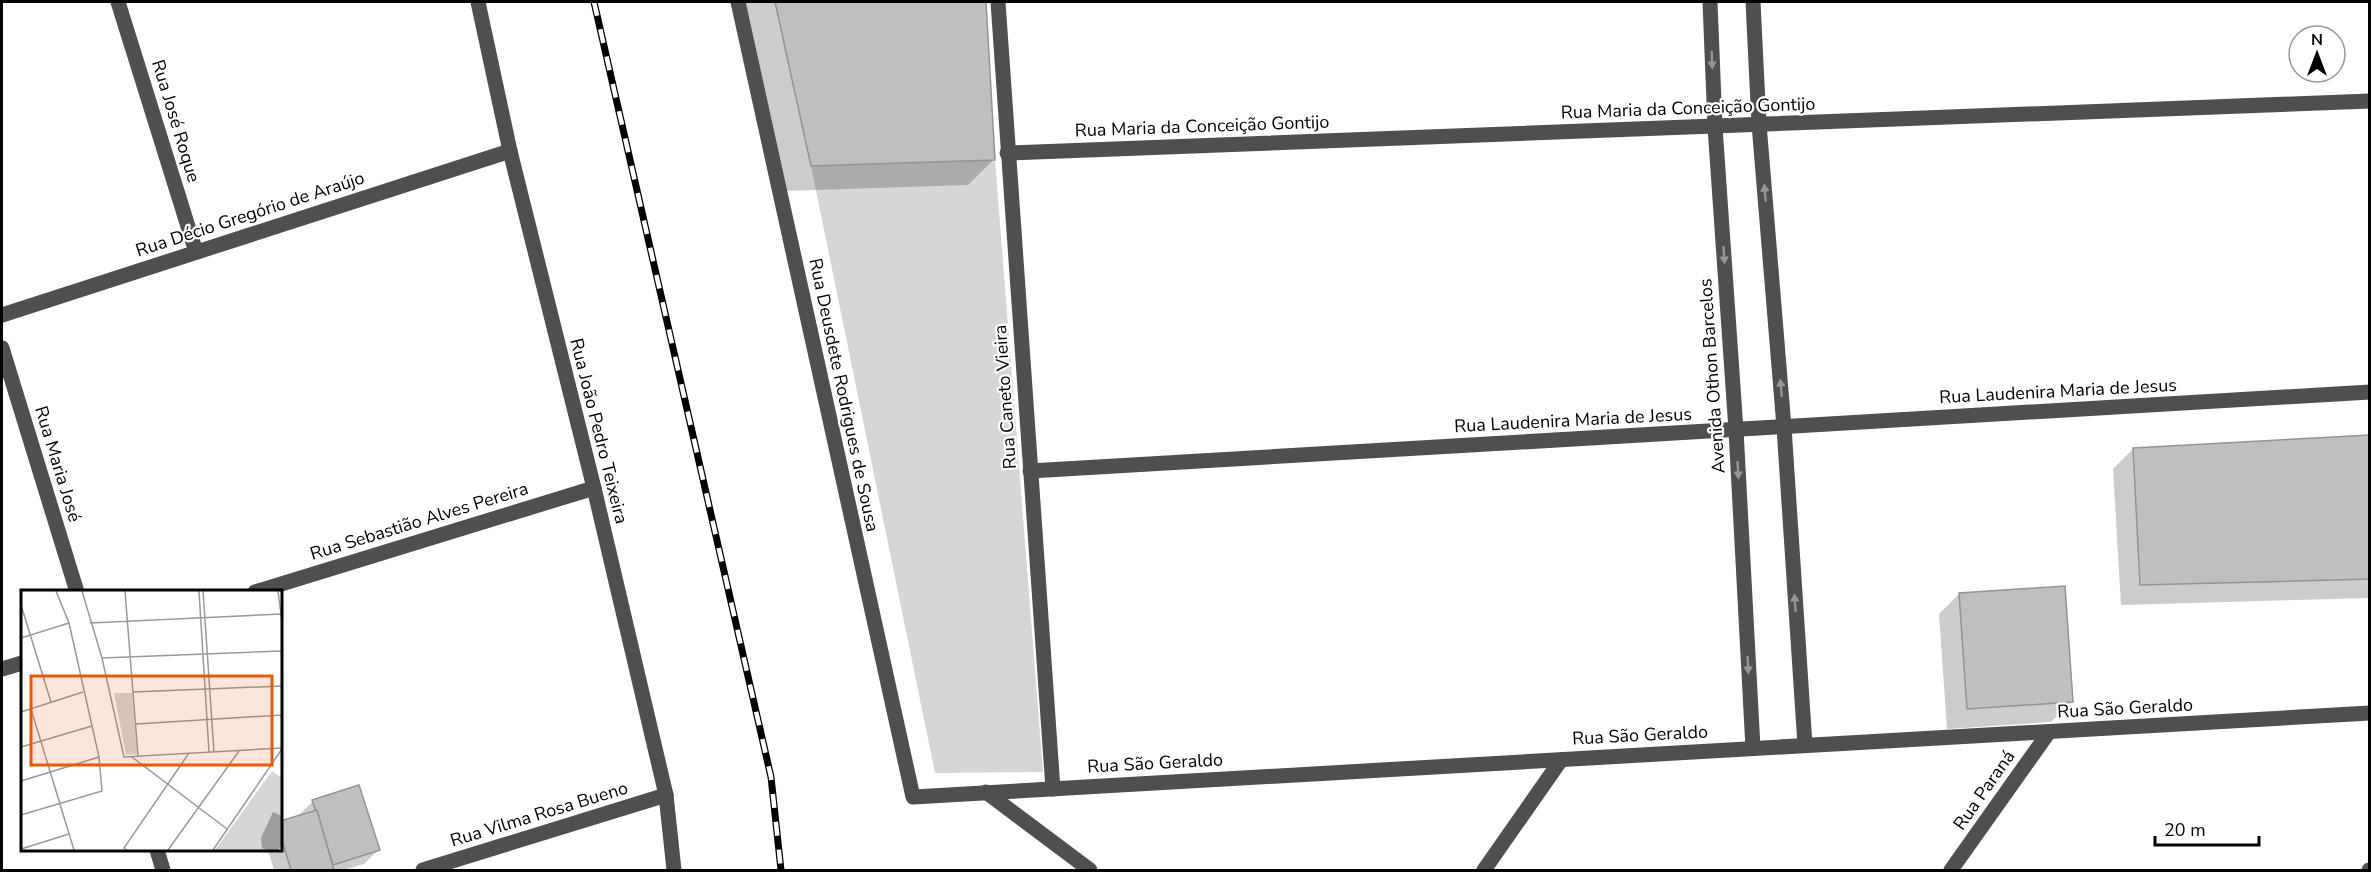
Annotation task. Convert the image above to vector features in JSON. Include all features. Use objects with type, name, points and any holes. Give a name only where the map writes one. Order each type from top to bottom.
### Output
[{"type":"street","name":"Rua José Roque","points":[[118,2],[196,252]]},
{"type":"street","name":"Rua João Pedro Teixeira","points":[[478,2],[510,151],[594,488],[666,795],[674,870]]},
{"type":"street","name":"Rua Deusdete Rodrigues de Sousa","points":[[738,2],[913,797]]},
{"type":"street","name":"Rua Caneto Vieira","points":[[998,2],[1053,789]]},
{"type":"street","name":"Avenida Othon Barcelos","points":[[1710,2],[1715,127],[1736,430],[1752,748]]},
{"type":"street","points":[[1753,2],[1759,124],[1784,427],[1805,745]]},
{"type":"street","name":"Rua Maria da Conceição Gontijo","points":[[1007,153],[2370,101]]},
{"type":"street","name":"Rua Décio Gregório de Araújo","points":[[2,315],[510,151]]},
{"type":"street","name":"Rua Maria José","points":[[2,348],[77,590]]},
{"type":"street","name":"Rua Laudenira Maria de Jesus","points":[[1030,471],[2370,392]]},
{"type":"street","name":"Rua Sebastião Alves Pereira","points":[[258,590],[594,488]]},
{"type":"street","points":[[2,669],[21,663]]},
{"type":"street","name":"Rua São Geraldo","points":[[913,797],[2370,713]]},
{"type":"street","name":"Rua Paraná","points":[[1951,870],[2049,732]]},
{"type":"street","points":[[1484,870],[1561,760]]},
{"type":"street","points":[[986,792],[1090,870]]},
{"type":"street","name":"Rua Vilma Rosa Bueno","points":[[423,870],[666,795]]},
{"type":"street","points":[[158,851],[163,870]]},
{"type":"shaded area","points":[[995,160],[1043,772],[935,773],[811,166]]},
{"type":"building","points":[[775,2],[986,2],[995,160],[811,166]]},
{"type":"building","points":[[2370,435],[2370,579],[2140,585],[2133,448]]},
{"type":"building","points":[[2065,586],[2073,702],[1967,709],[1959,593]]},
{"type":"building","points":[[359,785],[380,850],[333,865],[312,800]]},
{"type":"building","points":[[317,810],[334,870],[291,870],[282,841],[282,820]]},
{"type":"railway","points":[[594,2],[771,777],[781,870]]}]
